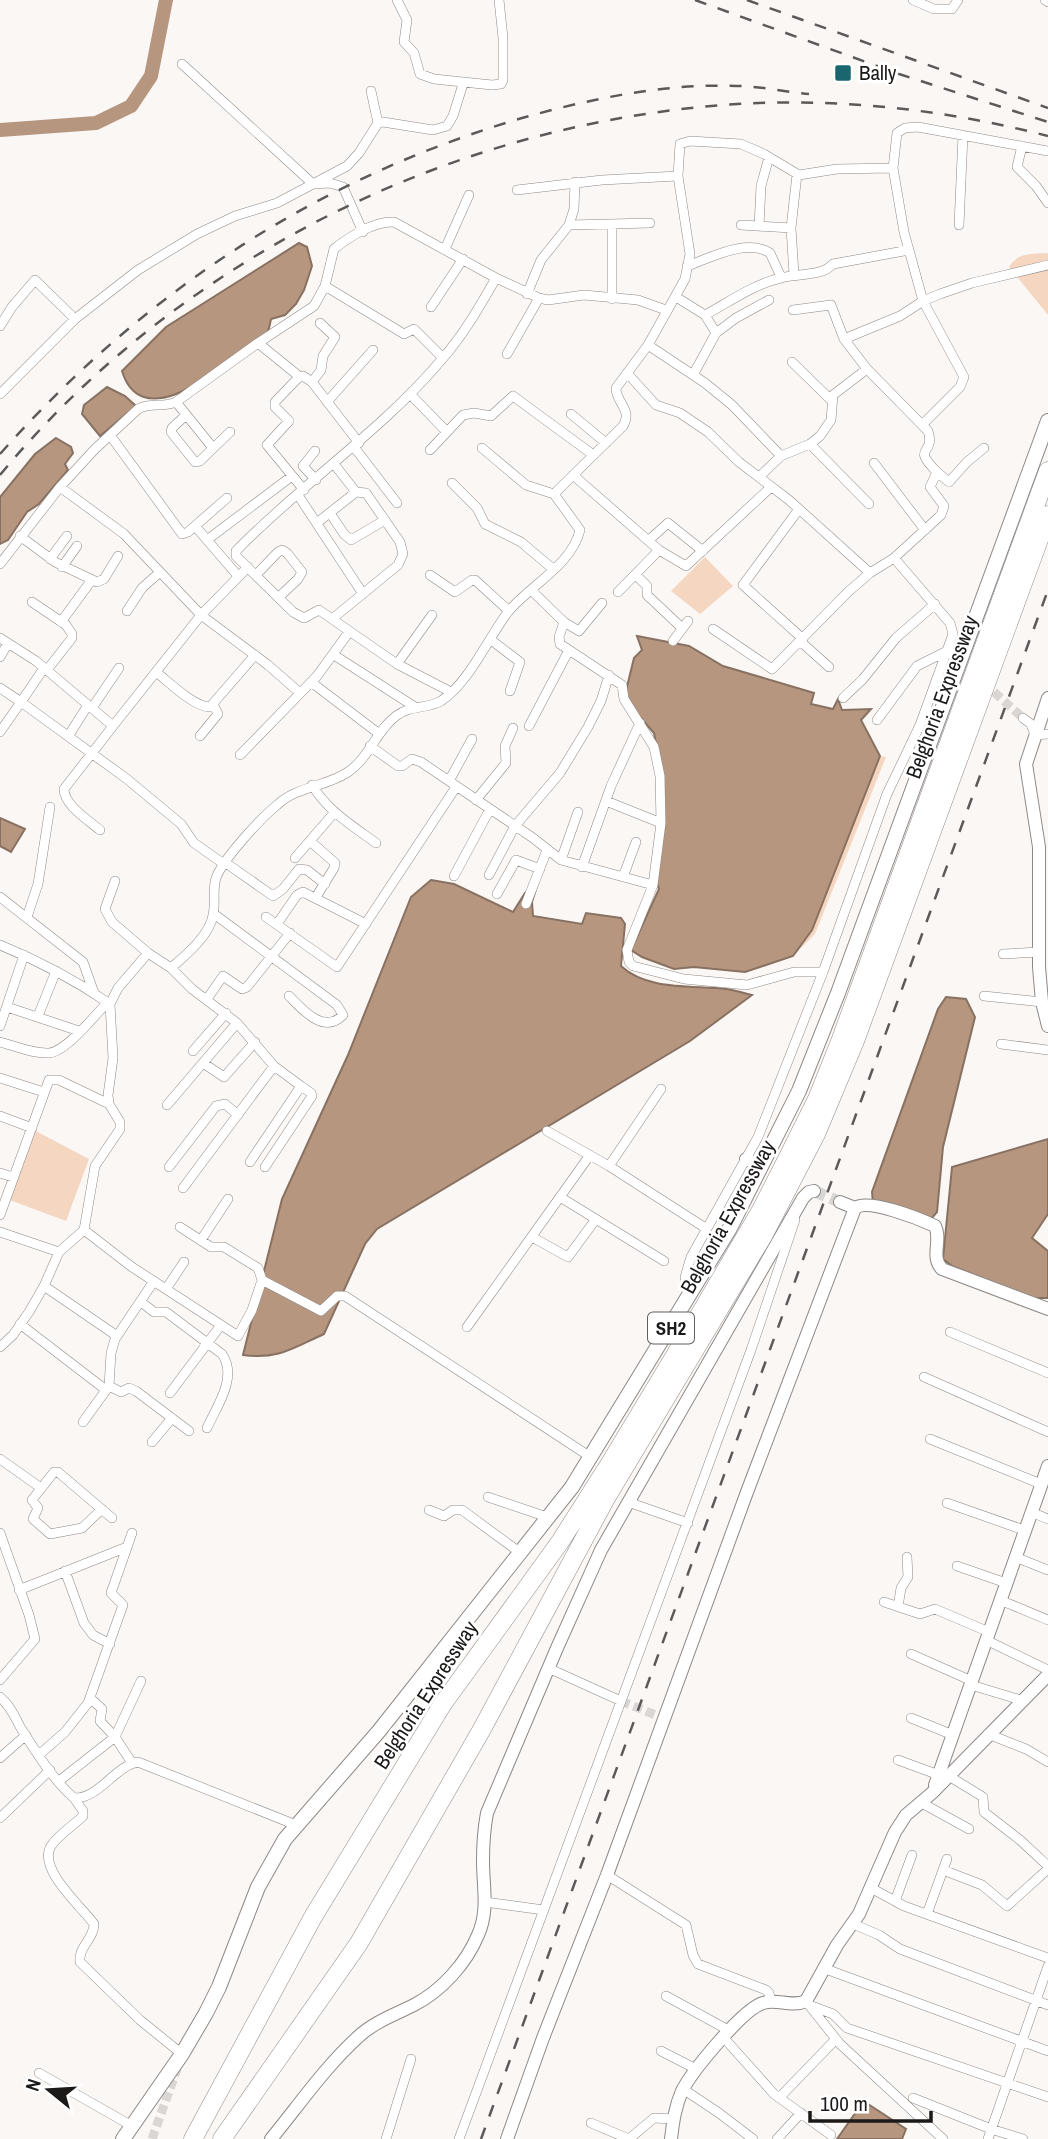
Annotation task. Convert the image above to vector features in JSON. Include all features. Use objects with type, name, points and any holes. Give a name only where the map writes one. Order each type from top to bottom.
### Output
[{"type":"highway","name":"Belghoria Expressway","points":[[193,2139],[313,1917],[442,1705],[559,1542],[605,1472],[761,1210],[817,1099],[850,1016],[1048,471]]},
{"type":"highway","name":"Belghoria Expressway","points":[[222,2139],[380,1910],[482,1729],[606,1498],[788,1191],[817,1134],[855,1041],[1048,515]]},
{"type":"main road","name":"SH2","points":[[123,2139],[182,2054],[219,1987],[258,1888],[279,1848],[379,1731],[550,1518],[592,1458],[689,1298],[755,1182],[799,1091],[838,993],[1048,421]]},
{"type":"street","points":[[397,0],[407,20],[404,42],[414,53],[420,74],[463,84],[498,85],[502,83],[503,38],[499,0]]},
{"type":"street","points":[[913,0],[934,9],[952,9],[958,0]]},
{"type":"street","points":[[182,64],[313,184],[330,183],[343,187],[363,232]]},
{"type":"street","points":[[0,394],[75,319],[138,270],[197,234],[235,216],[277,203],[347,166],[378,124],[383,122],[433,130],[447,126],[463,84]]},
{"type":"street","points":[[371,91],[378,124]]},
{"type":"street","points":[[922,425],[960,387],[964,377],[923,301],[909,250],[893,168],[895,137],[900,130],[918,127],[1048,151]]},
{"type":"street","points":[[959,225],[963,135]]},
{"type":"street","points":[[554,494],[623,426],[628,417],[615,391],[648,345],[685,279],[690,254],[678,176],[679,149],[683,141],[741,144],[797,174],[852,168],[893,168]]},
{"type":"street","points":[[1022,146],[1017,167],[1048,202]]},
{"type":"street","points":[[759,226],[761,186],[769,157]]},
{"type":"street","points":[[794,274],[791,228],[797,174]]},
{"type":"street","points":[[517,190],[575,182],[678,176]]},
{"type":"street","points":[[527,294],[541,260],[569,225],[574,209],[575,182]]},
{"type":"street","points":[[445,249],[469,195]]},
{"type":"street","points":[[0,564],[60,487],[141,407],[164,406],[176,402],[314,306],[324,286],[334,249],[386,222],[394,222],[496,278],[539,298],[548,300],[584,295],[638,300],[666,310]]},
{"type":"street","points":[[569,225],[650,223]]},
{"type":"street","points":[[612,224],[612,299]]},
{"type":"street","points":[[741,225],[791,228]]},
{"type":"street","points":[[687,266],[743,248],[758,248],[770,253],[781,278]]},
{"type":"street","points":[[705,316],[781,278],[825,271],[833,264],[909,250]]},
{"type":"street","points":[[430,307],[463,260]]},
{"type":"street","points":[[844,339],[900,316],[923,301],[972,283],[1048,265]]},
{"type":"street","points":[[451,692],[397,664],[319,610],[304,618],[298,616],[236,555],[236,551],[357,445],[410,394],[462,335],[496,278]]},
{"type":"street","points":[[0,326],[35,280],[75,319]]},
{"type":"street","points":[[324,286],[404,334],[413,329],[443,358]]},
{"type":"street","points":[[676,297],[705,316],[716,333]]},
{"type":"street","points":[[507,354],[539,298]]},
{"type":"street","points":[[693,375],[716,333],[736,318],[769,300]]},
{"type":"street","points":[[793,310],[831,305],[844,339],[867,369],[930,435],[924,458],[949,482],[984,447]]},
{"type":"street","points":[[312,382],[321,370],[323,356],[335,337],[320,323]]},
{"type":"street","points":[[258,343],[300,377],[306,377],[312,382],[397,503]]},
{"type":"street","points":[[648,345],[732,405],[781,456]]},
{"type":"street","points":[[327,402],[373,350]]},
{"type":"street","points":[[792,362],[831,400]]},
{"type":"street","points":[[760,477],[781,456],[810,444],[820,436],[831,420],[831,400],[867,369]]},
{"type":"street","points":[[627,373],[656,405],[665,410],[674,410],[698,425],[739,462],[799,509],[870,573]]},
{"type":"street","points":[[300,377],[275,402],[275,407],[289,421],[267,445],[292,477],[363,594]]},
{"type":"street","points":[[410,394],[447,432]]},
{"type":"street","points":[[430,450],[463,415],[474,413],[491,416],[514,396],[592,454]]},
{"type":"street","points":[[176,402],[213,448]]},
{"type":"street","points":[[571,414],[606,443]]},
{"type":"street","points":[[186,415],[171,432],[197,462],[230,432]]},
{"type":"street","points":[[110,435],[178,532],[185,534],[227,498]]},
{"type":"street","points":[[810,444],[869,503]]},
{"type":"street","points":[[171,968],[207,931],[214,914],[213,890],[225,864],[277,805],[290,795],[348,772],[378,733],[396,716],[415,707],[440,701],[451,692],[491,640],[509,611],[532,591],[575,545],[580,530],[554,494],[526,485],[482,448]]},
{"type":"street","points":[[315,451],[303,466],[316,480]]},
{"type":"street","points":[[874,463],[925,530]]},
{"type":"street","points":[[334,464],[356,492]]},
{"type":"street","points":[[713,629],[772,669],[849,591],[894,558],[943,510],[944,506],[930,487],[937,472]]},
{"type":"street","points":[[573,475],[659,550],[686,566],[771,487]]},
{"type":"street","points":[[207,540],[292,477]]},
{"type":"street","points":[[452,483],[477,508],[485,524],[521,542],[553,569]]},
{"type":"street","points":[[60,487],[124,534],[201,615],[300,693]]},
{"type":"street","points":[[318,522],[356,492],[366,493],[400,542],[403,554],[398,565],[332,619]]},
{"type":"street","points":[[799,509],[743,585],[829,667]]},
{"type":"street","points":[[330,513],[351,540],[385,520]]},
{"type":"street","points":[[649,540],[668,523],[703,551]]},
{"type":"street","points":[[195,526],[238,576]]},
{"type":"street","points":[[20,536],[62,567],[91,581],[104,579],[118,556]]},
{"type":"street","points":[[50,559],[67,536]]},
{"type":"street","points":[[62,567],[76,546]]},
{"type":"street","points":[[256,575],[278,552],[282,550],[287,553],[302,572],[279,597]]},
{"type":"street","points":[[618,592],[659,550]]},
{"type":"street","points":[[689,1298],[685,1277],[691,1257],[750,1161],[823,972],[887,794],[920,725],[950,651],[953,628],[894,558]]},
{"type":"street","points":[[100,830],[64,794],[68,782],[201,615],[248,567]]},
{"type":"street","points":[[127,611],[142,588],[159,573]]},
{"type":"street","points":[[430,575],[455,592],[475,580],[509,611]]},
{"type":"street","points":[[636,575],[647,586],[647,595],[685,625],[673,641]]},
{"type":"street","points":[[61,622],[91,581]]},
{"type":"street","points":[[532,591],[564,622],[579,631],[602,603]]},
{"type":"street","points":[[0,732],[72,638],[71,631],[61,622],[32,602]]},
{"type":"street","points":[[843,698],[863,679],[896,638],[935,604]]},
{"type":"street","points":[[397,664],[432,615]]},
{"type":"street","points":[[564,622],[559,642],[622,685],[624,699],[654,747],[660,776],[661,823],[653,885],[627,950],[629,962],[684,979],[747,985],[794,972],[823,972]]},
{"type":"street","points":[[240,755],[311,682],[349,632]]},
{"type":"street","points":[[0,657],[4,640],[46,669],[113,726]]},
{"type":"street","points":[[491,640],[520,662],[510,691]]},
{"type":"street","points":[[529,726],[569,650]]},
{"type":"street","points":[[877,720],[917,666],[950,651]]},
{"type":"street","points":[[156,672],[205,707],[213,704],[255,655]]},
{"type":"street","points":[[334,655],[415,707]]},
{"type":"street","points":[[69,735],[119,668]]},
{"type":"street","points":[[489,875],[515,826],[560,774],[596,713],[609,675]]},
{"type":"street","points":[[311,682],[378,733]]},
{"type":"street","points":[[0,688],[93,753],[181,824],[194,843],[273,896],[283,889],[299,869],[307,870],[325,884]]},
{"type":"street","points":[[1048,698],[1041,735],[1026,764],[1026,776],[1043,846],[1039,952],[1043,966],[1042,1002],[1048,1026]]},
{"type":"street","points":[[200,736],[218,714],[213,704]]},
{"type":"street","points":[[1023,718],[1041,735]]},
{"type":"street","points":[[582,867],[640,723]]},
{"type":"street","points":[[476,800],[506,763],[505,746],[513,728]]},
{"type":"street","points":[[266,917],[337,967],[453,784],[472,739]]},
{"type":"street","points":[[370,746],[398,766],[412,759],[416,760],[561,860],[653,885]]},
{"type":"street","points":[[312,785],[324,804],[376,843]]},
{"type":"street","points":[[606,802],[661,823]]},
{"type":"street","points":[[27,918],[38,884],[50,807]]},
{"type":"street","points":[[454,876],[490,809]]},
{"type":"street","points":[[561,860],[578,812]]},
{"type":"street","points":[[295,858],[334,813]]},
{"type":"street","points":[[310,841],[335,863],[316,897]]},
{"type":"street","points":[[623,877],[636,842]]},
{"type":"street","points":[[526,904],[547,850]]},
{"type":"street","points":[[496,894],[516,860],[540,869]]},
{"type":"street","points":[[115,881],[106,902],[107,916],[148,953],[171,968],[226,1013],[274,1066],[311,1093],[312,1097],[265,1167]]},
{"type":"street","points":[[277,924],[300,892],[308,892],[366,923]]},
{"type":"street","points":[[0,897],[83,962],[94,993]]},
{"type":"street","points":[[214,914],[337,1006],[343,1015],[337,1020],[320,1021],[289,996]]},
{"type":"street","points":[[206,999],[224,976],[245,989],[289,933]]},
{"type":"street","points":[[0,945],[56,971],[108,1004],[113,1058],[108,1095],[109,1104],[120,1122],[120,1129],[95,1166],[84,1230],[59,1252],[44,1286],[20,1324],[0,1347]]},
{"type":"street","points":[[1003,954],[1039,952]]},
{"type":"street","points":[[0,1042],[46,1054],[61,1048],[108,1004],[148,953]]},
{"type":"street","points":[[0,1026],[24,955]]},
{"type":"street","points":[[38,1016],[56,971]]},
{"type":"street","points":[[984,996],[1042,1002]]},
{"type":"street","points":[[7,1007],[79,1031]]},
{"type":"street","points":[[194,1051],[226,1013]]},
{"type":"street","points":[[167,1105],[237,1023]]},
{"type":"street","points":[[203,1063],[224,1077],[255,1042]]},
{"type":"street","points":[[1002,1044],[1048,1050]]},
{"type":"street","points":[[183,1188],[274,1066]]},
{"type":"street","points":[[0,1078],[44,1092]]},
{"type":"street","points":[[0,1215],[49,1080],[55,1079],[109,1104]]},
{"type":"street","points":[[250,1162],[302,1086]]},
{"type":"street","points":[[608,1166],[661,1089]]},
{"type":"street","points":[[169,1167],[216,1106],[225,1104],[239,1115]]},
{"type":"street","points":[[0,1116],[32,1128]]},
{"type":"street","points":[[547,1131],[608,1166],[706,1230]]},
{"type":"street","points":[[467,1327],[590,1155]]},
{"type":"street","points":[[0,1173],[13,1177]]},
{"type":"street","points":[[271,2139],[358,2037],[371,2026],[433,1994],[447,1981],[479,1935],[485,1902],[484,1832],[488,1813],[548,1668],[601,1550],[800,1203],[806,1194],[814,1192],[801,1185]]},
{"type":"street","points":[[561,1197],[664,1261]]},
{"type":"street","points":[[201,1240],[228,1199]]},
{"type":"street","points":[[840,1202],[855,1208]]},
{"type":"street","points":[[459,2139],[559,1863],[590,1790],[688,1523],[751,1350],[800,1203]]},
{"type":"street","points":[[507,2139],[855,1208],[863,1204],[877,1206],[935,1226],[938,1233],[937,1259],[942,1269],[1048,1309]]},
{"type":"street","points":[[532,1237],[568,1257],[596,1219]]},
{"type":"street","points":[[84,1230],[154,1281],[236,1336],[239,1335],[252,1310],[262,1280],[258,1268],[225,1247],[213,1248],[180,1227]]},
{"type":"street","points":[[0,1232],[59,1252]]},
{"type":"street","points":[[166,1289],[184,1262]]},
{"type":"street","points":[[262,1280],[321,1311],[337,1296],[345,1296],[592,1458]]},
{"type":"street","points":[[83,1422],[108,1388],[111,1353],[117,1336],[154,1281]]},
{"type":"street","points":[[44,1286],[117,1336]]},
{"type":"street","points":[[141,1302],[154,1312],[166,1312],[222,1354],[228,1362],[228,1381],[207,1428]]},
{"type":"street","points":[[20,1324],[108,1388],[121,1392],[133,1389],[189,1431]]},
{"type":"street","points":[[170,1393],[221,1325]]},
{"type":"street","points":[[950,1332],[1048,1373]]},
{"type":"street","points":[[924,1377],[1048,1432]]},
{"type":"street","points":[[152,1442],[172,1418]]},
{"type":"street","points":[[930,1440],[1041,1484]]},
{"type":"street","points":[[2,1465],[41,1488]]},
{"type":"street","points":[[943,1775],[953,1735],[1048,1467]]},
{"type":"street","points":[[102,1509],[82,1528],[50,1534],[33,1519],[38,1508],[32,1500],[54,1472],[58,1472],[102,1509],[112,1518]]},
{"type":"street","points":[[488,1497],[550,1518]]},
{"type":"street","points":[[628,1502],[688,1523]]},
{"type":"street","points":[[947,1503],[1024,1530]]},
{"type":"street","points":[[429,1510],[444,1516],[453,1510],[462,1510],[522,1553]]},
{"type":"street","points":[[1031,1512],[1048,1519]]},
{"type":"street","points":[[0,1533],[2,1548],[30,1615],[35,1639],[0,1680]]},
{"type":"street","points":[[40,1754],[65,1732],[90,1698],[123,1605],[111,1593],[132,1533]]},
{"type":"street","points":[[19,1590],[127,1547]]},
{"type":"street","points":[[898,1607],[902,1585],[908,1577],[907,1557]]},
{"type":"street","points":[[1015,1558],[1048,1570]]},
{"type":"street","points":[[957,1566],[1006,1583]]},
{"type":"street","points":[[65,1572],[89,1630],[110,1644]]},
{"type":"street","points":[[1000,1600],[1048,1620]]},
{"type":"street","points":[[807,2003],[823,1968],[853,1924],[899,1824],[932,1793],[943,1775],[1048,1673],[988,1636],[935,1609],[920,1614],[884,1602]]},
{"type":"street","points":[[911,1654],[972,1683],[1021,1700]]},
{"type":"street","points":[[548,1668],[621,1701]]},
{"type":"street","points":[[59,1781],[116,1737],[141,1681]]},
{"type":"street","points":[[0,1697],[9,1705],[50,1770],[81,1806],[83,1816],[54,1843],[48,1854],[63,1888],[94,1924],[92,1935],[80,1952],[80,1962],[140,2020],[182,2054]]},
{"type":"street","points":[[90,1698],[102,1709],[100,1721],[116,1737],[132,1763]]},
{"type":"street","points":[[911,1718],[953,1735]]},
{"type":"street","points":[[0,1758],[23,1731]]},
{"type":"street","points":[[988,1734],[1026,1749],[1048,1762]]},
{"type":"street","points":[[898,1760],[943,1775],[983,1797],[984,1812],[1020,1840],[1048,1868],[1007,1906],[982,1885],[943,1870]]},
{"type":"street","points":[[74,1798],[85,1797],[132,1763],[146,1763],[296,1825]]},
{"type":"street","points":[[0,1818],[50,1770]]},
{"type":"street","points":[[920,1802],[969,1829]]},
{"type":"street","points":[[895,1901],[912,1855]]},
{"type":"street","points":[[927,1914],[947,1859]]},
{"type":"street","points":[[607,1875],[686,1925],[693,1955],[698,1964],[766,1990],[771,1996],[771,2002]]},
{"type":"street","points":[[871,1888],[904,1906],[1048,1958]]},
{"type":"street","points":[[485,1902],[544,1910]]},
{"type":"street","points":[[853,1924],[879,1935],[900,1949],[1048,2005]]},
{"type":"street","points":[[990,2134],[1048,1966]]},
{"type":"street","points":[[823,1968],[1048,2050]]},
{"type":"street","points":[[666,1996],[727,2035],[779,2098],[831,2135]]},
{"type":"street","points":[[671,2139],[674,2119],[684,2089],[695,2069],[762,2003],[807,2003],[832,2014],[847,2028],[1048,2097]]},
{"type":"street","points":[[807,2003],[836,2039],[943,2139]]},
{"type":"street","points":[[779,2098],[836,2039]]},
{"type":"street","points":[[661,2052],[695,2069]]},
{"type":"street","points":[[386,2139],[411,2059]]},
{"type":"street","points":[[39,2073],[132,2126]]},
{"type":"street","points":[[684,2089],[753,2139]]},
{"type":"street","points":[[912,2098],[990,2134],[1023,2139]]},
{"type":"street","points":[[777,2139],[801,2113]]},
{"type":"street","points":[[591,2123],[629,2139],[654,2118],[674,2119]]},
{"type":"shaded area","points":[[299,243],[307,247],[312,266],[304,290],[296,304],[285,315],[271,319],[267,333],[260,341],[192,387],[175,394],[158,398],[143,397],[131,388],[122,371],[166,327]]},
{"type":"shaded area","points":[[1048,253],[1048,315],[1009,267],[1021,256]]},
{"type":"shaded area","points":[[107,387],[125,396],[136,406],[100,436],[82,414],[84,405]]},
{"type":"shaded area","points":[[56,438],[71,447],[73,453],[65,464],[68,470],[39,504],[27,512],[8,540],[0,544],[0,497],[35,454]]},
{"type":"shaded area","points":[[705,557],[733,586],[700,614],[671,591]]},
{"type":"shaded area","points":[[637,636],[689,646],[723,666],[814,693],[811,704],[833,709],[838,699],[842,710],[871,709],[861,720],[880,756],[812,930],[793,956],[745,972],[694,967],[674,969],[631,950],[659,889],[656,881],[664,787],[654,733],[624,699],[634,658],[642,650]]},
{"type":"shaded area","points":[[880,756],[886,757],[815,934],[793,956],[812,930]]},
{"type":"shaded area","points":[[0,818],[25,829],[11,852],[0,846]]},
{"type":"shaded area","points":[[431,880],[454,884],[513,912],[525,893],[537,886],[532,902],[533,916],[582,924],[586,913],[621,918],[625,924],[621,966],[632,974],[657,983],[726,989],[752,995],[690,1041],[377,1229],[365,1244],[324,1334],[276,1354],[243,1355],[282,1199],[348,1055],[411,897]]},
{"type":"shaded area","points":[[946,997],[966,999],[975,1017],[943,1147],[937,1212],[932,1218],[873,1204],[872,1192],[938,1009]]},
{"type":"shaded area","points":[[34,1130],[89,1159],[66,1221],[7,1199]]},
{"type":"shaded area","points":[[1048,1139],[1048,1214],[1032,1238],[1048,1251],[1048,1298],[1033,1298],[952,1266],[943,1259],[952,1167]]},
{"type":"shaded area","points":[[868,2104],[906,2129],[902,2139],[837,2139],[861,2105]]},
{"type":"waterway","points":[[0,130],[96,123],[131,106],[151,76],[166,0]]},
{"type":"tunnel","points":[[984,683],[1023,718]]},
{"type":"tunnel","points":[[814,1191],[840,1202]]},
{"type":"tunnel","points":[[621,1701],[663,1718]]},
{"type":"tunnel","points":[[152,2139],[177,2069]]},
{"type":"railway","points":[[695,0],[899,74],[1048,122]]},
{"type":"railway","points":[[747,0],[1048,108]]},
{"type":"railway","points":[[0,454],[55,396],[113,342],[173,293],[237,248],[304,209],[373,174],[446,143],[522,118],[628,94],[709,86],[754,87],[809,94]]},
{"type":"railway","points":[[0,475],[69,401],[144,333],[227,274],[314,223],[407,180],[503,146],[601,122],[701,107],[788,102],[919,111],[1048,136]]},
{"type":"railway","points":[[481,2139],[1048,590]]},
{"type":"place","name":"Bally","points":[[843,73]]}]
